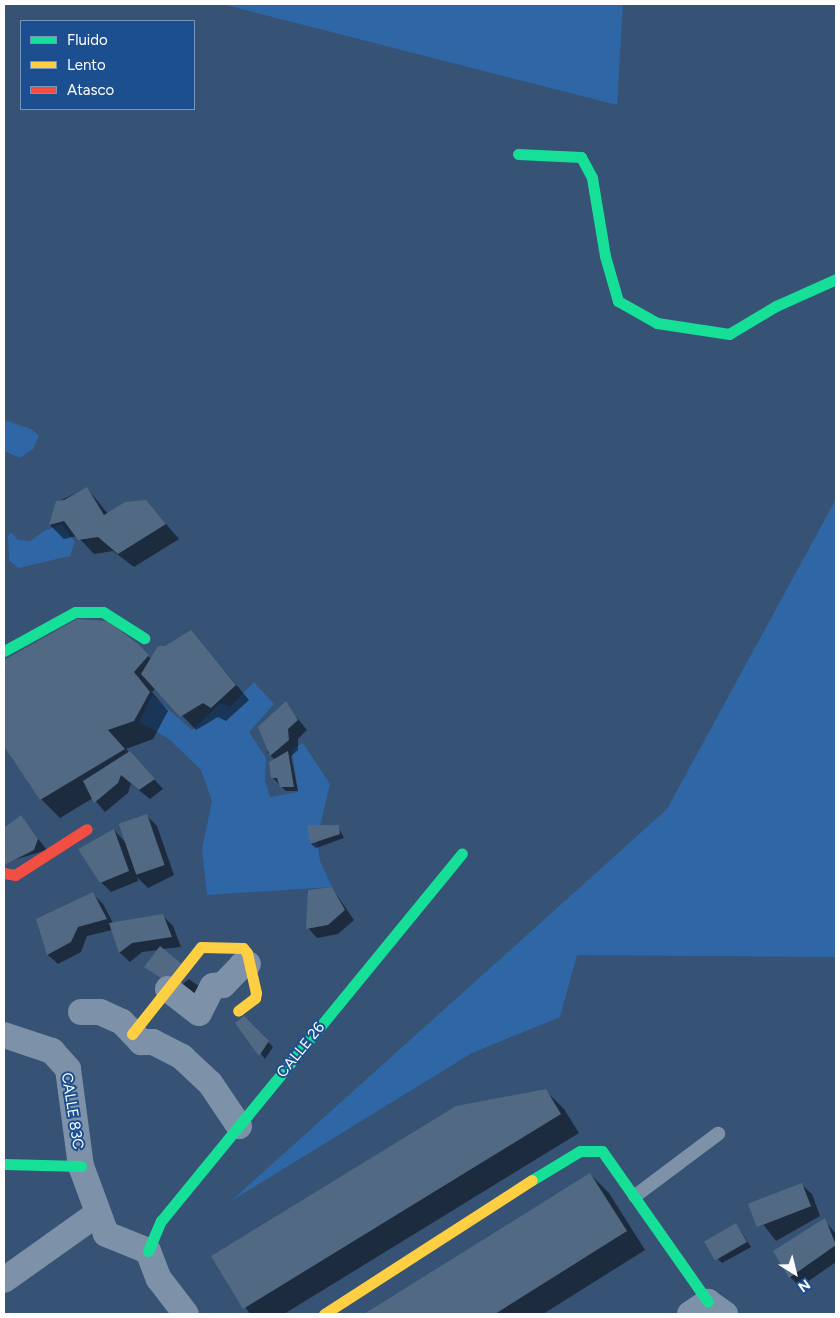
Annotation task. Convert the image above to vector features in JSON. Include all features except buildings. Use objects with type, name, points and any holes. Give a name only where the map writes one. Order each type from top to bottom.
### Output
[{"type":"street","points":[[518,154],[581,158],[592,178],[604,256],[618,300],[657,323],[729,334],[776,306],[836,279]]},
{"type":"street","points":[[4,651],[75,612],[103,612],[144,638]]},
{"type":"street","points":[[9,874],[87,829]]},
{"type":"street","name":"CALLE 26","points":[[148,1251],[162,1221],[462,853]]},
{"type":"street","points":[[132,1034],[201,946],[243,948],[256,993],[255,998],[238,1011]]},
{"type":"street","points":[[176,979],[198,1013],[213,988],[222,985],[242,965],[248,964]]},
{"type":"street","points":[[81,1012],[100,1012],[122,1022],[141,1042],[153,1042],[182,1058],[210,1083],[239,1126]]},
{"type":"street","name":"CALLE 83C","points":[[4,1035],[52,1051],[68,1069],[81,1166],[97,1214],[106,1234],[148,1251]]},
{"type":"street","points":[[324,1314],[580,1150],[602,1151],[635,1196],[708,1310]]},
{"type":"street","points":[[4,1164],[81,1166]]},
{"type":"street","points":[[4,1280],[97,1214]]},
{"type":"street","points":[[148,1251],[176,1311]]},
{"type":"lane","points":[[635,1196],[718,1134]]},
{"type":"shaded area","points":[[222,4],[623,4],[617,105]]},
{"type":"shaded area","points":[[4,420],[31,429],[39,436],[33,449],[20,458],[4,451]]},
{"type":"shaded area","points":[[836,499],[836,957],[577,955],[560,1017],[472,1053],[231,1201],[667,809]]},
{"type":"shaded area","points":[[62,524],[75,542],[70,556],[18,568],[9,560],[8,536],[11,532],[18,540],[30,541],[44,531]]},
{"type":"shaded area","points":[[254,682],[274,704],[249,732],[266,758],[265,781],[270,797],[298,792],[292,749],[303,743],[330,784],[317,839],[320,861],[332,887],[207,895],[202,849],[212,801],[201,770],[169,739],[139,722],[152,695],[192,730],[221,703],[230,707]]},
{"type":"traffic: fast","points":[[518,154],[581,157],[592,178],[605,256],[618,301],[657,323],[729,334],[776,306],[836,279]]},
{"type":"traffic: fast","points":[[4,651],[75,612],[103,612],[144,638]]},
{"type":"traffic: fast","points":[[148,1251],[161,1221],[462,853]]},
{"type":"traffic: fast","points":[[532,1180],[580,1151],[602,1151],[708,1302]]},
{"type":"traffic: fast","points":[[4,1164],[81,1166]]},
{"type":"traffic: slow","points":[[132,1034],[201,947],[243,948],[247,953],[256,993],[255,998],[238,1011]]},
{"type":"traffic: slow","points":[[324,1314],[532,1180]]},
{"type":"traffic: jam","points":[[4,873],[15,875],[87,829]]}]
